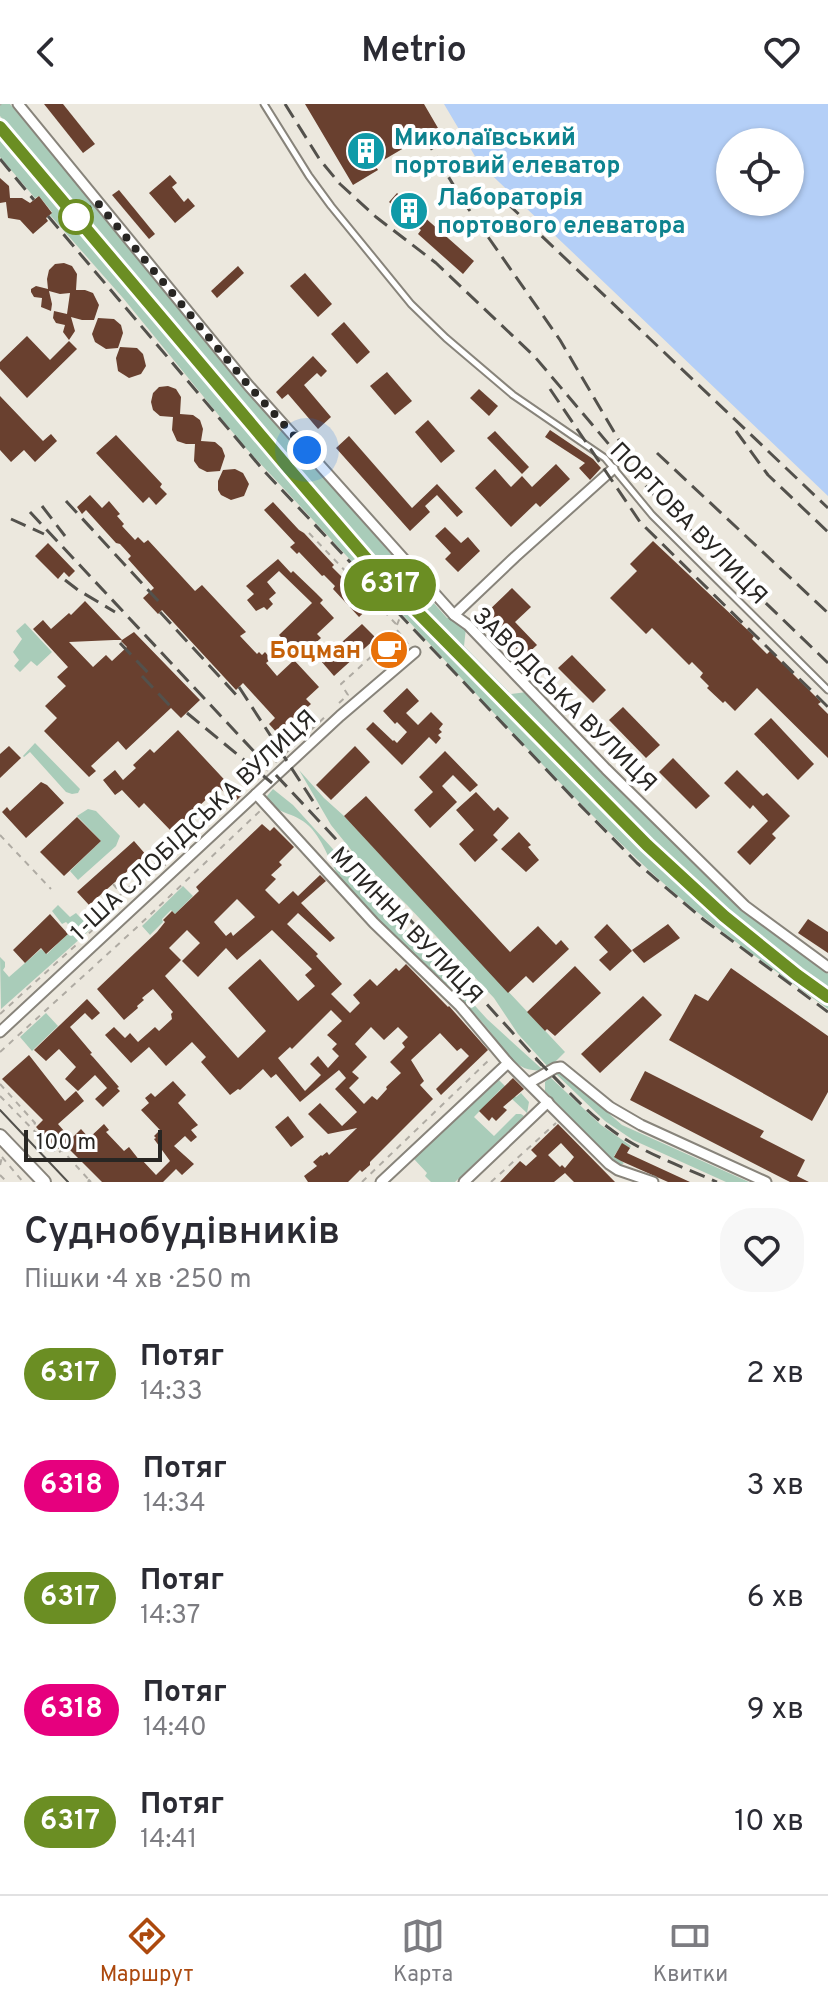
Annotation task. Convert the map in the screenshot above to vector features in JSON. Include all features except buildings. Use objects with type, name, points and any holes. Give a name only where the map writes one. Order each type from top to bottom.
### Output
[{"type":"street","name":"ЗАВОДСЬКА ВУЛИЦЯ","points":[[18,104],[249,386],[454,615],[468,625],[617,780],[745,906],[828,967]]},
{"type":"street","points":[[454,615],[613,469]]},
{"type":"street","name":"1-ША СЛОБІДСЬКА ВУЛИЦЯ","points":[[0,1032],[252,793],[413,650]]},
{"type":"street","name":"МЛИННА ВУЛИЦЯ","points":[[252,793],[366,914],[460,1006],[508,1063],[613,1167],[653,1182]]},
{"type":"street","points":[[381,1182],[508,1063]]},
{"type":"street","points":[[529,1083],[555,1068],[564,1068],[610,1107],[641,1125],[766,1182]]},
{"type":"street","points":[[464,1182],[548,1102]]},
{"type":"street","points":[[0,1136],[44,1182]]},
{"type":"lane","name":"ПОРТОВА ВУЛИЦЯ","points":[[264,104],[331,206],[411,304],[513,395],[605,458],[652,515],[828,690]]},
{"type":"path","points":[[309,533],[396,626],[413,650]]},
{"type":"path","points":[[396,626],[406,602],[400,580],[403,558]]},
{"type":"path","points":[[340,703],[348,695],[341,684],[372,656],[385,669]]},
{"type":"path","points":[[354,664],[358,668]]},
{"type":"path","points":[[252,793],[249,786],[328,713]]},
{"type":"path","points":[[0,1052],[265,806]]},
{"type":"path","points":[[0,835],[51,889]]},
{"type":"path","points":[[144,859],[151,867]]},
{"type":"path","points":[[0,1014],[97,926],[99,914],[151,867],[157,862],[166,865],[172,860]]},
{"type":"path","points":[[113,884],[121,894]]},
{"type":"path","points":[[91,904],[99,914]]},
{"type":"path","points":[[362,1182],[498,1051]]},
{"type":"path","points":[[0,1084],[35,1123],[33,1128]]},
{"type":"path","points":[[0,1096],[57,1154],[62,1150],[89,1181]]},
{"type":"path","points":[[491,1182],[562,1117]]},
{"type":"path","points":[[0,1165],[2,1155]]},
{"type":"path","points":[[2,1155],[23,1182]]},
{"type":"path","points":[[0,1175],[7,1182]]},
{"type":"green space","points":[[0,104],[10,104],[246,389],[447,618],[455,618],[466,628],[464,646],[511,694],[527,692],[740,910],[828,974],[828,993],[725,913],[648,844],[360,548],[0,116]]},
{"type":"green space","points":[[0,131],[376,574],[645,848],[723,917],[828,1000],[828,1009],[659,880],[518,738],[402,614],[402,610],[400,613],[243,445],[123,298],[50,215],[52,212],[39,196],[35,198],[0,157]]},
{"type":"green space","points":[[25,623],[52,652],[37,666],[31,661],[20,672],[14,666],[19,660],[13,652],[22,639],[16,631]]},
{"type":"green space","points":[[35,743],[80,789],[78,793],[66,792],[30,752],[23,756]]},
{"type":"green space","points":[[299,770],[565,1052],[549,1068],[518,1034],[494,998],[407,905],[356,856],[331,825]]},
{"type":"green space","points":[[273,789],[293,805],[487,1019],[543,1070],[517,1064],[454,992],[363,905],[341,880],[312,829],[266,801]]},
{"type":"green space","points":[[88,809],[96,811],[120,836],[116,846],[78,880],[70,871],[101,841],[77,816]]},
{"type":"green space","points":[[183,886],[193,896],[175,914],[171,910],[150,935],[142,926]]},
{"type":"green space","points":[[58,905],[70,917],[76,913],[91,929],[1,1009],[0,957],[5,962],[3,970],[9,977],[41,949],[47,954],[73,929],[66,922],[62,924],[52,911]]},
{"type":"green space","points":[[46,1013],[58,1026],[32,1051],[20,1037]]},
{"type":"green space","points":[[558,1072],[622,1125],[749,1182],[726,1182],[633,1140],[605,1121],[555,1073]]},
{"type":"green space","points":[[550,1077],[601,1125],[631,1146],[622,1144],[614,1156],[624,1163],[621,1165],[606,1154],[545,1091],[545,1082]]},
{"type":"green space","points":[[499,1080],[516,1097],[521,1093],[529,1102],[527,1113],[500,1090],[474,1117],[494,1136],[516,1114],[524,1116],[455,1182],[431,1182],[414,1159]]},
{"type":"water","points":[[444,104],[828,104],[828,496],[479,163]]},
{"type":"tram line","points":[[0,1110],[68,1182]]},
{"type":"railway","points":[[285,104],[320,160],[340,184],[376,217],[436,263],[535,357],[658,499],[828,663]]},
{"type":"railway","points":[[0,127],[378,572],[647,845],[724,916],[828,996]]},
{"type":"railway","points":[[424,136],[463,201],[560,340],[623,447]]},
{"type":"railway","points":[[0,159],[34,200]]},
{"type":"railway","points":[[507,203],[828,508]]},
{"type":"railway","points":[[48,216],[264,471],[576,801],[637,863],[704,920],[828,1012]]},
{"type":"railway","points":[[550,389],[640,522],[828,707]]},
{"type":"railway","points":[[736,431],[768,475],[828,532]]},
{"type":"railway","points":[[657,453],[828,613]]},
{"type":"railway","points":[[66,501],[162,605]]},
{"type":"railway","points":[[42,506],[65,536]]},
{"type":"railway","points":[[30,512],[362,867],[542,1065]]},
{"type":"railway","points":[[11,519],[44,534]]},
{"type":"railway","points":[[65,580],[115,612]]},
{"type":"railway","points":[[160,612],[241,700]]},
{"type":"railway","points":[[120,643],[152,677]]},
{"type":"railway","points":[[142,676],[171,707]]},
{"type":"railway","points":[[239,687],[318,809]]},
{"type":"railway","points":[[187,713],[272,783]]},
{"type":"railway","points":[[536,1059],[590,1112],[621,1137],[717,1182]]},
{"type":"train","name":"6317","points":[[0,127],[378,572],[647,845],[724,916],[828,997]]},
{"type":"place","name":"Миколаївський портовий елеватор","points":[[366,151]]},
{"type":"place","name":"Лабораторія портового елеватора","points":[[409,211]]},
{"type":"place","name":"Боцман","points":[[389,650]]},
{"type":"route","points":[[76,217],[97,202],[249,386],[307,450]]}]
